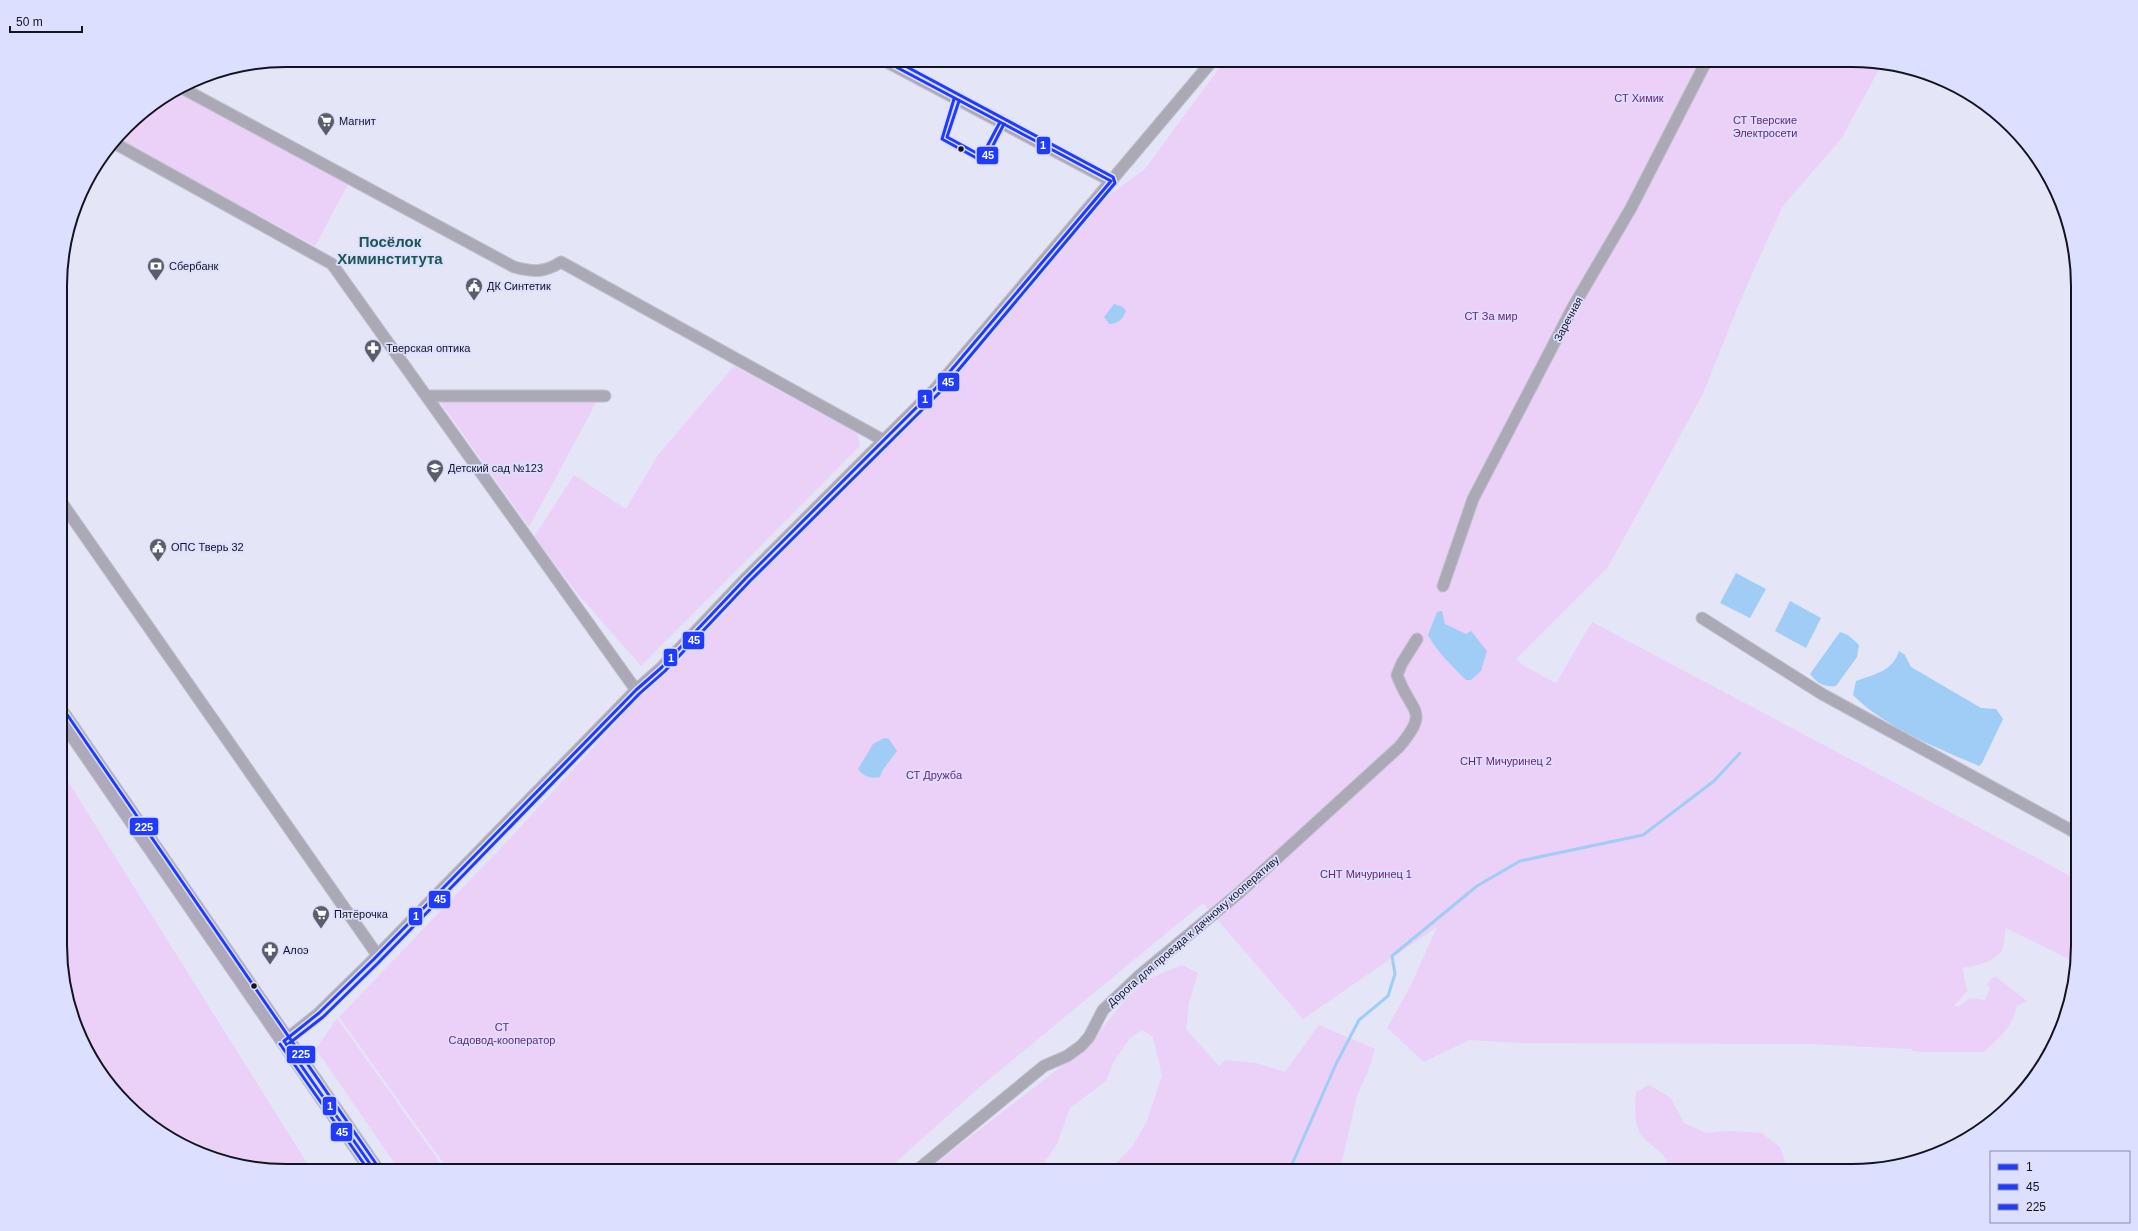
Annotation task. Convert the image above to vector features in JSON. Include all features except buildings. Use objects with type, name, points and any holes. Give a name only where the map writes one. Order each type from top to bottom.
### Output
[{"type":"main road","points":[[67,723],[284,1041],[370,1164]]},
{"type":"street","points":[[896,67],[1111,181]]},
{"type":"street","points":[[284,1041],[319,1013],[378,956],[746,578],[936,388],[1207,67]]},
{"type":"street","name":"Заречная","points":[[1443,586],[1473,499],[1573,306],[1631,208],[1703,67]]},
{"type":"street","points":[[187,91],[514,267],[540,272],[561,262],[883,440]]},
{"type":"street","points":[[118,145],[332,264],[636,690]]},
{"type":"street","points":[[427,396],[605,396]]},
{"type":"street","points":[[67,510],[378,956]]},
{"type":"street","points":[[1702,618],[1822,694],[2071,830]]},
{"type":"street","name":"Дорога для проезда к дачному кооперативу","points":[[925,1164],[1044,1066],[1067,1056],[1081,1046],[1089,1037],[1103,1010],[1140,974],[1239,893],[1399,747],[1416,723],[1416,712],[1402,689],[1397,675],[1402,663],[1417,639]]},
{"type":"green space","points":[[1220,67],[1699,67],[1664,152],[1709,67],[1866,67],[1879,69],[1841,139],[1782,207],[1741,299],[1703,394],[1608,567],[1516,659],[1524,666],[1556,683],[1592,622],[2071,876],[2071,960],[2006,928],[2003,948],[2000,954],[1984,963],[1971,967],[1962,967],[1967,991],[1954,1006],[1958,1007],[1970,998],[1985,1000],[1990,989],[1987,983],[1995,976],[2027,1001],[2017,1006],[2012,1021],[2005,1032],[1984,1052],[1920,1052],[1912,1051],[1912,1049],[1808,1044],[1519,1043],[1469,1040],[1424,1062],[1387,1028],[1410,987],[1437,927],[1303,1019],[1203,903],[981,1086],[894,1164],[444,1164],[339,1017],[513,835],[765,559],[931,394],[1077,219],[1145,169]]},
{"type":"green space","points":[[182,94],[348,184],[315,246],[122,141],[153,112]]},
{"type":"green space","points":[[734,366],[857,433],[860,446],[641,666],[578,594],[534,537],[574,475],[626,509],[658,455]]},
{"type":"green space","points":[[439,400],[597,401],[529,527]]},
{"type":"green space","points":[[67,780],[308,1164],[272,1164],[230,1157],[202,1147],[177,1135],[153,1119],[131,1100],[112,1078],[96,1054],[84,1029],[74,1001],[67,959]]},
{"type":"green space","points":[[1182,965],[1198,973],[1189,1003],[1186,1029],[1219,1066],[1225,1060],[1256,1063],[1285,1072],[1319,1025],[1375,1049],[1367,1074],[1357,1095],[1342,1164],[1115,1164],[1132,1147],[1147,1121],[1162,1076],[1153,1037],[1142,1030],[1130,1038],[1114,1061],[1106,1081],[1070,1108],[1057,1144],[1043,1164],[935,1164],[1089,1045],[1125,1000],[1148,979]]},
{"type":"green space","points":[[337,1018],[441,1164],[395,1164],[316,1049]]},
{"type":"green space","points":[[1649,1085],[1671,1098],[1684,1123],[1706,1133],[1729,1131],[1762,1133],[1780,1147],[1786,1164],[1668,1164],[1663,1155],[1643,1137],[1640,1132],[1636,1121],[1636,1092]]},
{"type":"water","points":[[1114,304],[1123,307],[1126,311],[1120,320],[1109,324],[1104,317]]},
{"type":"water","points":[[1736,573],[1766,589],[1750,618],[1720,603]]},
{"type":"water","points":[[1790,601],[1821,618],[1806,648],[1775,631]]},
{"type":"water","points":[[1442,611],[1445,624],[1466,634],[1471,631],[1487,651],[1481,671],[1471,680],[1466,680],[1450,664],[1440,653],[1428,635],[1437,612]]},
{"type":"water","points":[[1840,632],[1848,635],[1859,645],[1857,657],[1836,686],[1828,686],[1816,680],[1810,674]]},
{"type":"water","points":[[1899,651],[1905,655],[1911,667],[1981,708],[1996,709],[2003,719],[1982,763],[1979,766],[1929,744],[1896,727],[1866,707],[1853,695],[1856,681],[1876,674],[1888,667],[1896,658]]},
{"type":"water","points":[[884,738],[889,739],[897,751],[882,771],[880,777],[868,777],[858,769],[873,744]]},
{"type":"waterway","points":[[1292,1164],[1336,1064],[1359,1020],[1388,996],[1395,974],[1392,956],[1477,886],[1520,861],[1643,835],[1714,781],[1740,753]]},
{"type":"transit line","name":"1","points":[[284,1041],[319,1013],[374,959],[636,690],[661,668],[746,578],[936,388],[1111,181],[896,67]]},
{"type":"transit line","name":"45","points":[[287,1045],[323,1017],[378,963],[639,694],[665,671],[750,581],[940,392],[1115,183],[1113,177],[907,67]]},
{"type":"transit line","name":"45","points":[[954,99],[942,139],[980,160],[986,159],[1004,124]]},
{"type":"transit line","name":"1","points":[[959,101],[947,137],[982,156],[1000,122]]},
{"type":"transit line","name":"225","points":[[67,714],[376,1164]]},
{"type":"transit line","name":"1","points":[[284,1041],[370,1164]]},
{"type":"transit line","name":"45","points":[[280,1044],[364,1164]]},
{"type":"place","name":"Магнит","points":[[326,136]]},
{"type":"place","name":"Сбербанк","points":[[156,281]]},
{"type":"place","name":"ДК Синтетик","points":[[474,301]]},
{"type":"place","name":"Тверская оптика","points":[[373,363]]},
{"type":"place","name":"Детский сад №123","points":[[435,483]]},
{"type":"place","name":"ОПС Тверь 32","points":[[158,562]]},
{"type":"place","name":"Пятёрочка","points":[[321,929]]},
{"type":"place","name":"Алоэ","points":[[270,965]]},
{"type":"district","name":"Посёлок Химинститута","points":[[390,250]]},
{"type":"park label","name":"СТ Химик","points":[[1639,98]]},
{"type":"park label","name":"СТ Тверские Электросети","points":[[1765,126]]},
{"type":"park label","name":"СТ За мир","points":[[1491,316]]},
{"type":"park label","name":"СНТ Мичуринец 2","points":[[1506,761]]},
{"type":"park label","name":"СТ Дружба","points":[[934,775]]},
{"type":"park label","name":"СНТ Мичуринец 1","points":[[1366,874]]},
{"type":"park label","name":"СТ Садовод-кооператор","points":[[502,1033]]}]
